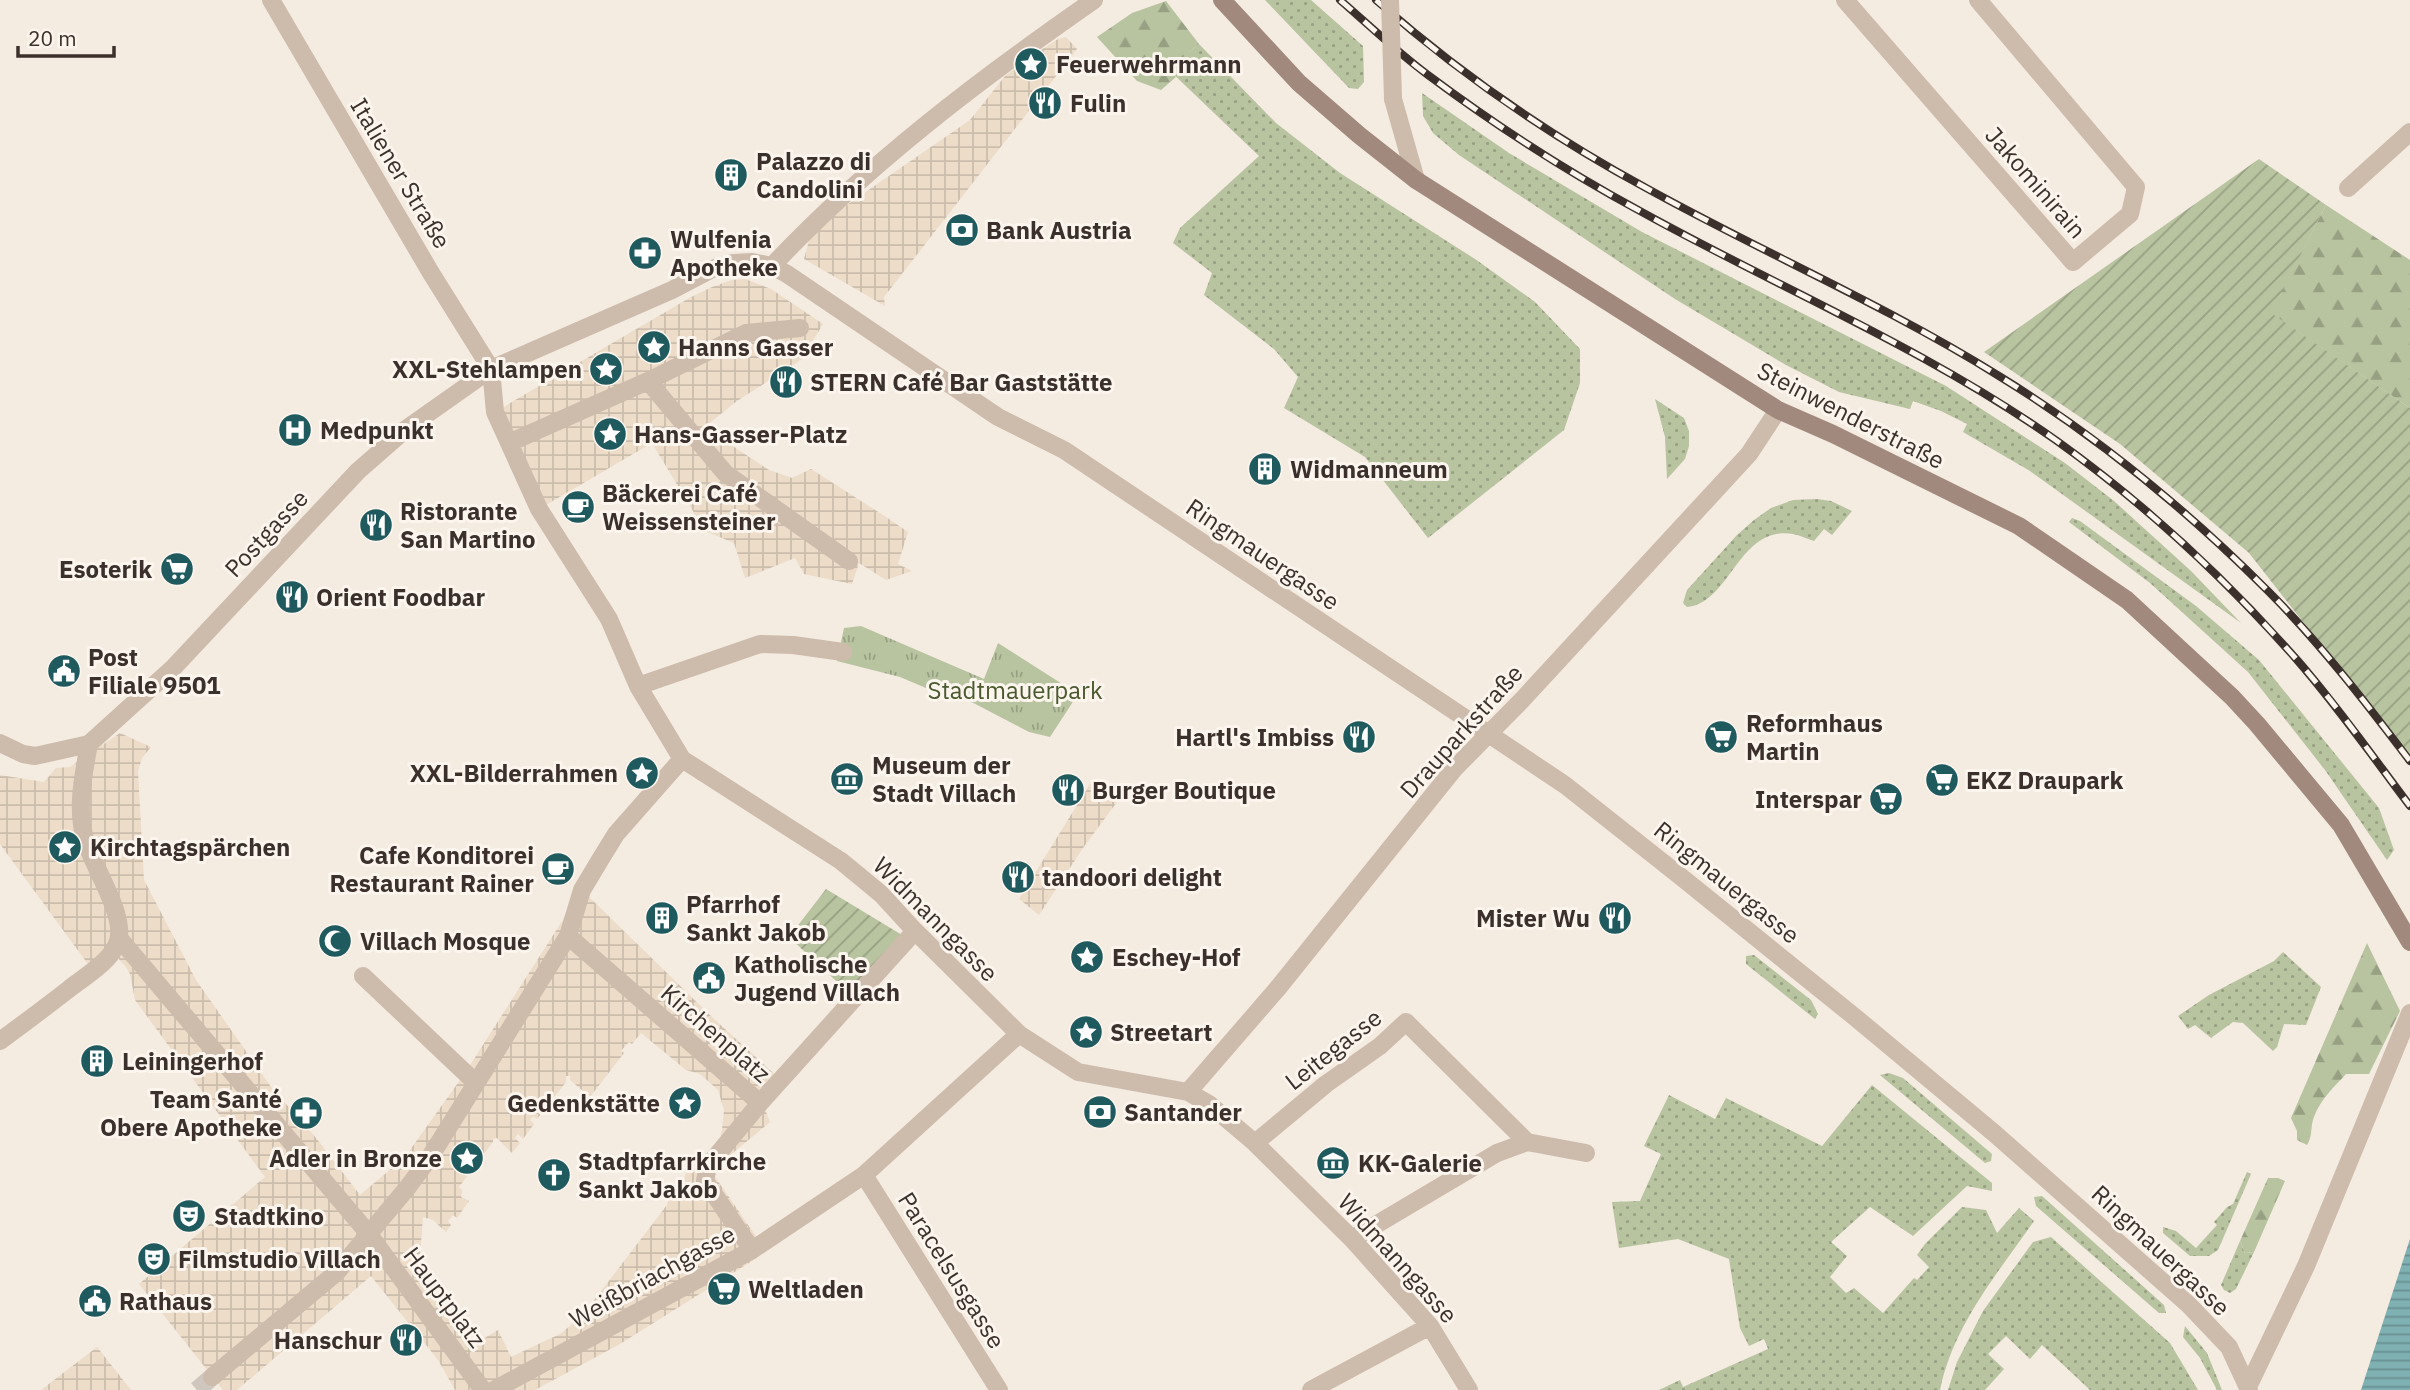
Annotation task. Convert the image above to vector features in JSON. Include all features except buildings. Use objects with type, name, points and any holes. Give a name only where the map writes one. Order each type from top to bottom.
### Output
[{"type":"main road","name":"Steinwenderstraße","points":[[1222,0],[1300,83],[1416,180],[1779,410],[2019,526],[2127,600],[2257,724],[2341,825],[2406,934]]},
{"type":"street","name":"Italiener Straße","points":[[271,0],[431,273],[491,369]]},
{"type":"street","points":[[491,369],[672,290],[712,269],[733,262],[772,266],[900,145],[994,70],[1094,0]]},
{"type":"street","points":[[1390,0],[1393,99],[1416,180]]},
{"type":"street","name":"Jakominirain","points":[[1845,0],[2073,262],[2130,214],[2136,187],[1978,0]]},
{"type":"street","points":[[2348,188],[2410,132]]},
{"type":"street","name":"Ringmauergasse","points":[[772,266],[998,417],[1064,450],[1565,785],[1681,876],[2004,1141],[2197,1314],[2229,1347],[2249,1389]]},
{"type":"street","points":[[509,443],[648,381],[746,333],[800,327]]},
{"type":"street","name":"Postgasse","points":[[89,744],[173,668],[358,471],[406,429],[491,369]]},
{"type":"street","name":"Widmanngasse","points":[[491,369],[495,412],[538,509],[609,619],[638,685],[682,759],[841,861],[881,894],[1019,1034],[1077,1072],[1188,1092],[1209,1104],[1255,1143],[1352,1239],[1430,1326],[1469,1390]]},
{"type":"street","points":[[648,381],[725,473],[849,561]]},
{"type":"street","name":"Drauparkstraße","points":[[1188,1092],[1278,988],[1454,769],[1749,454],[1779,410]]},
{"type":"street","points":[[638,685],[771,642],[843,652]]},
{"type":"street","points":[[0,743],[23,754],[35,756],[89,744],[82,788],[83,830],[86,844],[120,928],[118,942],[93,971],[0,1041]]},
{"type":"street","points":[[212,1377],[337,1272],[408,1187],[430,1157],[568,936],[582,890],[605,851],[682,759]]},
{"type":"street","points":[[760,1103],[915,931]]},
{"type":"street","name":"Kirchenplatz","points":[[568,936],[760,1103],[708,1166],[705,1181],[752,1250]]},
{"type":"street","name":"Hauptplatz","points":[[118,942],[368,1233],[484,1390]]},
{"type":"street","points":[[363,976],[475,1082]]},
{"type":"street","name":"Ringmauergasse","points":[[2249,1389],[2306,1266],[2410,1013]]},
{"type":"street","name":"Leitegasse","points":[[1255,1143],[1326,1084],[1380,1046],[1406,1022],[1527,1142]]},
{"type":"street","name":"Weißbriachgasse","points":[[494,1390],[752,1250],[864,1175],[1019,1034]]},
{"type":"street","points":[[1352,1239],[1497,1153],[1527,1142],[1586,1153]]},
{"type":"street","name":"Paracelsusgasse","points":[[864,1175],[999,1390]]},
{"type":"street","points":[[1311,1390],[1430,1326]]},
{"type":"green space","points":[[1265,0],[1311,0],[1363,46],[1364,82],[1358,89],[1349,88]]},
{"type":"green space","points":[[1166,1],[1199,44],[1169,69],[1176,77],[1161,90],[1137,81],[1097,37],[1132,13]]},
{"type":"green space","points":[[1199,44],[1276,123],[1340,173],[1475,259],[1535,302],[1580,349],[1580,383],[1564,430],[1428,538],[1365,457],[1284,408],[1298,377],[1274,349],[1204,295],[1212,273],[1173,243],[1180,228],[1259,156],[1168,69]]},
{"type":"green space","points":[[1422,93],[1509,153],[1642,232],[1946,386],[2065,463],[2114,501],[2191,571],[2241,623],[2030,471],[1963,432],[1967,424],[1913,401],[1910,409],[1839,392],[1786,365],[1675,299],[1459,155],[1433,133],[1423,116]]},
{"type":"green space","points":[[2259,159],[2326,205],[2271,313],[2410,408],[2410,761],[2249,553],[2120,444],[1984,352]]},
{"type":"green space","points":[[2326,205],[2410,260],[2410,408],[2270,313]]},
{"type":"green space","points":[[1655,399],[1684,418],[1689,431],[1689,446],[1685,459],[1667,479],[1665,437]]},
{"type":"green space","points":[[1793,500],[1831,501],[1852,511],[1832,535],[1824,529],[1814,541],[1793,534],[1774,534],[1759,541],[1747,552],[1714,593],[1702,602],[1687,607],[1683,603],[1687,590],[1754,520],[1771,508]]},
{"type":"green space","points":[[2072,518],[2080,521],[2196,606],[2259,660],[2379,808],[2394,850],[2387,860],[2325,770],[2248,672],[2150,583],[2069,522]]},
{"type":"green space","name":"Stadtmauerpark","points":[[861,626],[984,679],[998,643],[1078,694],[1050,737],[1029,732],[962,697],[959,702],[900,677],[837,661],[844,628]]},
{"type":"green space","points":[[826,889],[902,935],[850,994],[789,937]]},
{"type":"green space","points":[[2367,943],[2400,1011],[2369,1074],[2346,1074],[2324,1099],[2314,1117],[2307,1145],[2297,1140],[2297,1131],[2291,1118]]},
{"type":"green space","points":[[2283,952],[2321,987],[2306,1025],[2284,1024],[2277,1047],[2273,1051],[2243,1023],[2233,1022],[2211,1038],[2195,1025],[2188,1029],[2178,1016],[2209,995],[2274,961]]},
{"type":"green space","points":[[1754,955],[1811,1000],[1818,1014],[1815,1019],[1746,964],[1746,956]]},
{"type":"green space","points":[[1889,1073],[1903,1078],[1992,1154],[1991,1161],[1985,1163],[1880,1075]]},
{"type":"green space","points":[[1872,1085],[1992,1183],[1992,1191],[1967,1186],[1913,1236],[1870,1207],[1831,1242],[1847,1256],[1830,1277],[1846,1293],[1854,1288],[1883,1313],[1914,1278],[1917,1280],[1929,1267],[1917,1255],[1962,1207],[1986,1210],[1997,1233],[2019,1208],[2034,1221],[1991,1281],[1966,1322],[1946,1367],[1940,1390],[1659,1390],[1680,1380],[1683,1387],[1768,1349],[1764,1339],[1749,1346],[1740,1328],[1729,1259],[1678,1239],[1619,1248],[1612,1202],[1640,1201],[1661,1154],[1644,1146],[1669,1095],[1715,1119],[1726,1098],[1822,1146]]},
{"type":"green space","points":[[2247,1172],[2251,1174],[2218,1250],[2209,1256],[2190,1256],[2163,1233],[2163,1227],[2176,1231],[2196,1248],[2217,1225],[2214,1222],[2233,1204]]},
{"type":"green space","points":[[2268,1178],[2285,1181],[2254,1252],[2245,1253],[2240,1241]]},
{"type":"green space","points":[[2042,1196],[2164,1305],[2166,1313],[2159,1313],[2036,1206],[2034,1197]]},
{"type":"green space","points":[[2051,1237],[2170,1343],[2198,1390],[2090,1390],[2042,1345],[2030,1359],[2006,1336],[1988,1354],[2004,1369],[1985,1390],[1948,1390],[1957,1362],[1983,1311],[2033,1242]]},
{"type":"green space","points":[[2240,1241],[2245,1253],[2254,1252],[2236,1289],[2230,1293],[2221,1285]]},
{"type":"green space","points":[[2185,1326],[2207,1353],[2222,1390],[2217,1390],[2200,1358],[2183,1337]]},
{"type":"shaded area","points":[[1066,37],[1077,49],[884,297],[885,306],[804,259],[812,229],[970,120],[1005,76],[1058,39]]},
{"type":"shaded area","name":"Hans-Gasser-Platz","points":[[745,279],[771,289],[823,324],[801,360],[737,401],[706,426],[769,470],[792,478],[811,469],[908,532],[898,564],[912,571],[886,580],[859,563],[852,584],[804,574],[795,558],[745,578],[734,543],[705,531],[652,443],[539,509],[495,412],[691,297],[732,280]]},
{"type":"shaded area","points":[[120,733],[151,747],[142,758],[138,771],[144,880],[196,980],[271,1087],[317,1139],[360,1195],[405,1157],[465,1073],[582,890],[714,1019],[781,1080],[764,1107],[770,1122],[711,1171],[757,1238],[752,1250],[757,1258],[620,1344],[535,1390],[455,1390],[438,1360],[371,1276],[237,1390],[223,1390],[139,1284],[265,1177],[135,1000],[126,967],[116,956],[93,971],[0,844],[0,775],[44,782],[56,768],[70,767]],"holes":[[[641,1033],[686,1070],[700,1074],[718,1090],[724,1110],[721,1141],[702,1165],[697,1160],[687,1170],[684,1179],[669,1197],[667,1205],[582,1316],[560,1334],[511,1357],[498,1330],[471,1346],[424,1274],[420,1256],[423,1217],[433,1220],[446,1232],[451,1225],[448,1221],[453,1215],[457,1218],[469,1201],[461,1197],[462,1190],[459,1187],[493,1139],[497,1138],[512,1153],[520,1143],[515,1138],[518,1134],[523,1139],[534,1124],[530,1120],[533,1116],[537,1119],[549,1104],[544,1100],[547,1096],[552,1100],[566,1082],[566,1076],[570,1076],[570,1080],[590,1097],[624,1053],[621,1051],[629,1042],[632,1044]]]},
{"type":"shaded area","points":[[1090,784],[1117,802],[1039,915],[1019,899]]},
{"type":"shaded area","points":[[97,1347],[131,1390],[41,1390]]},
{"type":"water","points":[[2410,1239],[2410,1390],[2361,1390]]},
{"type":"tunnel","points":[[197,1390],[212,1377]]},
{"type":"railway","points":[[1340,0],[1428,75],[1558,164],[1692,239],[1957,377],[2090,465],[2183,544],[2271,631],[2327,696],[2410,806]]},
{"type":"railway","points":[[1376,0],[1473,78],[1576,148],[1692,213],[1957,350],[2035,399],[2106,449],[2173,503],[2268,591],[2324,652],[2410,761]]},
{"type":"place","name":"Feuerwehrmann","points":[[1031,64]]},
{"type":"place","name":"Fulin","points":[[1045,103]]},
{"type":"place","name":"Palazzo di Candolini","points":[[731,175]]},
{"type":"place","name":"Bank Austria","points":[[962,230]]},
{"type":"place","name":"Wulfenia Apotheke","points":[[645,253]]},
{"type":"place","name":"Hanns Gasser","points":[[654,347]]},
{"type":"place","name":"XXL-Stehlampen","points":[[606,369]]},
{"type":"place","name":"STERN Café Bar Gaststätte","points":[[786,382]]},
{"type":"place","name":"Medpunkt","points":[[295,430]]},
{"type":"place","name":"Hans-Gasser-Platz","points":[[610,434]]},
{"type":"place","name":"Widmanneum","points":[[1265,469]]},
{"type":"place","name":"Bäckerei Café Weissensteiner","points":[[578,507]]},
{"type":"place","name":"Ristorante San Martino","points":[[376,525]]},
{"type":"place","name":"Esoterik","points":[[177,569]]},
{"type":"place","name":"Orient Foodbar","points":[[292,597]]},
{"type":"place","name":"Post Filiale 9501","points":[[64,671]]},
{"type":"place","name":"Hartl's Imbiss","points":[[1359,737]]},
{"type":"place","name":"Reformhaus Martin","points":[[1721,737]]},
{"type":"place","name":"XXL-Bilderrahmen","points":[[642,773]]},
{"type":"place","name":"Museum der Stadt Villach","points":[[847,779]]},
{"type":"place","name":"EKZ Draupark","points":[[1942,780]]},
{"type":"place","name":"Burger Boutique","points":[[1068,790]]},
{"type":"place","name":"Interspar","points":[[1886,799]]},
{"type":"place","name":"Kirchtagspärchen","points":[[65,847]]},
{"type":"place","name":"Cafe Konditorei Restaurant Rainer","points":[[558,869]]},
{"type":"place","name":"tandoori delight","points":[[1018,877]]},
{"type":"place","name":"Pfarrhof Sankt Jakob","points":[[662,918]]},
{"type":"place","name":"Mister Wu","points":[[1615,918]]},
{"type":"place","name":"Villach Mosque","points":[[335,941]]},
{"type":"place","name":"Eschey-Hof","points":[[1087,957]]},
{"type":"place","name":"Katholische Jugend Villach","points":[[709,978]]},
{"type":"place","name":"Streetart","points":[[1086,1032]]},
{"type":"place","name":"Leiningerhof","points":[[97,1061]]},
{"type":"place","name":"Gedenkstätte","points":[[685,1103]]},
{"type":"place","name":"Santander","points":[[1100,1112]]},
{"type":"place","name":"Team Santé Obere Apotheke","points":[[306,1113]]},
{"type":"place","name":"Adler in Bronze","points":[[467,1158]]},
{"type":"place","name":"KK-Galerie","points":[[1333,1163]]},
{"type":"place","name":"Stadtpfarrkirche Sankt Jakob","points":[[554,1175]]},
{"type":"place","name":"Stadtkino","points":[[189,1216]]},
{"type":"place","name":"Filmstudio Villach","points":[[154,1259]]},
{"type":"place","name":"Weltladen","points":[[724,1289]]},
{"type":"place","name":"Rathaus","points":[[95,1301]]},
{"type":"place","name":"Hanschur","points":[[406,1340]]}]
